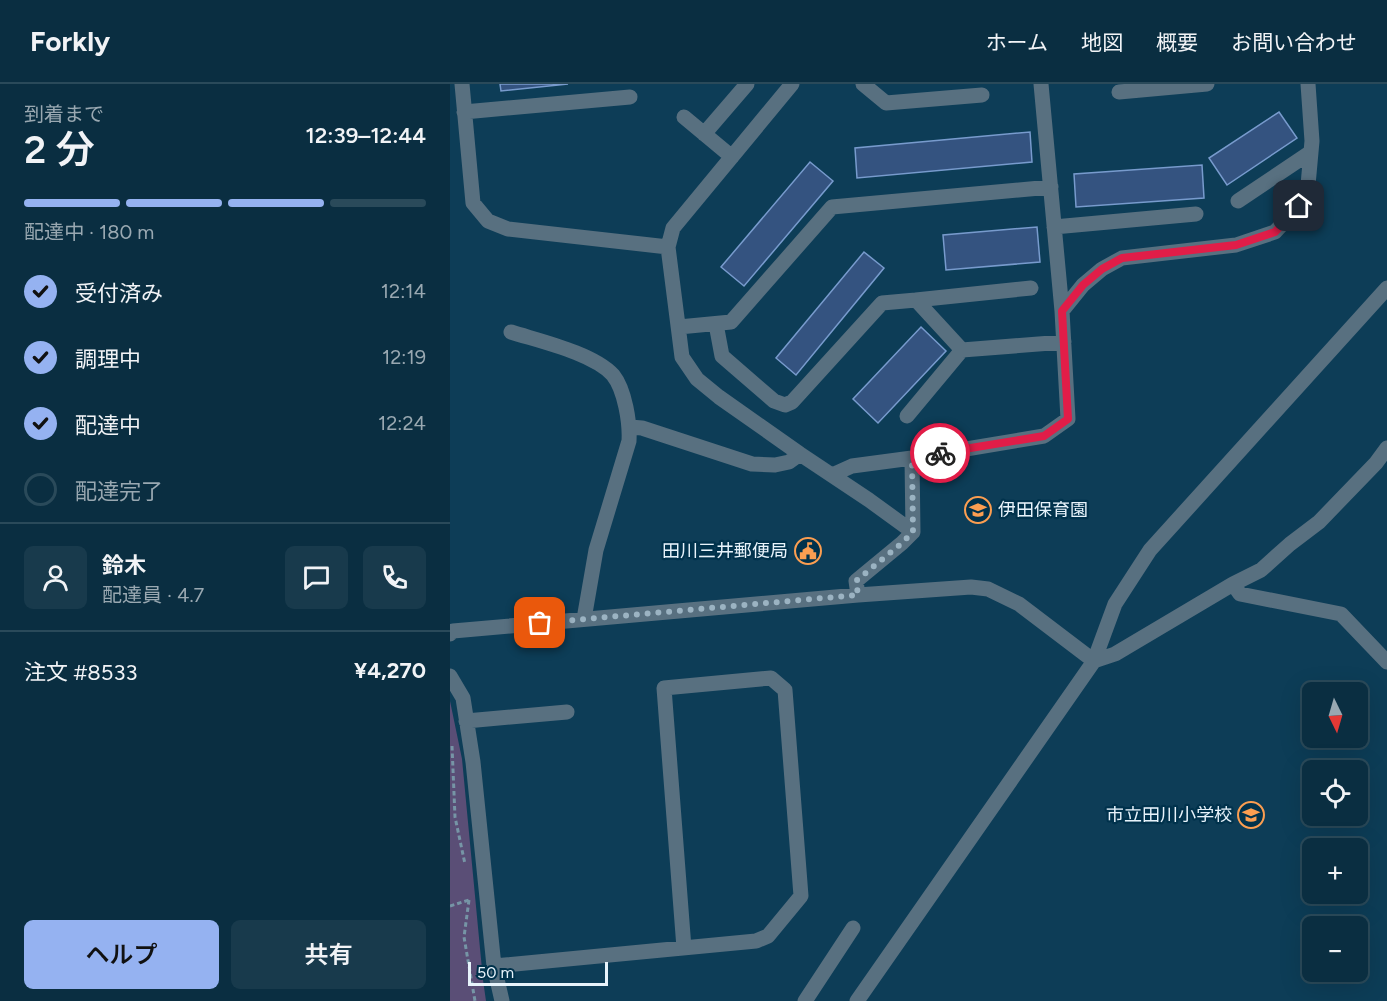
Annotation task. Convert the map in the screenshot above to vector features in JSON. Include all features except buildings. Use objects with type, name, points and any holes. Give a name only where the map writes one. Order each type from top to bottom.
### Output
[{"type":"street","points":[[462,84],[473,203],[488,221],[508,229],[668,247]]},
{"type":"street","points":[[704,134],[747,84]]},
{"type":"street","points":[[792,84],[673,228],[668,247],[682,357],[697,379],[719,397],[913,532]]},
{"type":"street","points":[[863,84],[885,103],[982,95]]},
{"type":"street","points":[[832,475],[852,466],[1044,436],[1068,419],[1062,311],[1041,84]]},
{"type":"street","points":[[1119,92],[1207,84]]},
{"type":"street","points":[[1062,311],[1083,285],[1102,269],[1122,258],[1236,245],[1275,232],[1299,206],[1308,185],[1312,141],[1308,84]]},
{"type":"street","points":[[465,112],[630,97]]},
{"type":"street","points":[[684,117],[732,157]]},
{"type":"street","points":[[1238,201],[1311,153]]},
{"type":"street","points":[[678,327],[731,322],[832,207],[1051,188]]},
{"type":"street","points":[[1054,227],[1196,214]]},
{"type":"street","points":[[716,324],[722,356],[774,400],[786,405],[792,402],[882,303],[1031,288]]},
{"type":"street","points":[[857,1001],[1094,661],[1115,604],[1150,550],[1387,288]]},
{"type":"street","points":[[916,300],[962,350]]},
{"type":"street","points":[[511,332],[574,353],[598,364],[613,376],[628,412],[629,441],[596,550],[584,619]]},
{"type":"street","points":[[908,416],[962,350],[1064,342]]},
{"type":"street","points":[[630,427],[642,428],[752,464],[782,464],[800,454]]},
{"type":"street","points":[[1094,661],[1115,654],[1233,584],[1261,570],[1319,522],[1376,463],[1387,448]]},
{"type":"street","points":[[858,595],[856,581],[913,532],[912,458]]},
{"type":"street","points":[[1233,584],[1240,594],[1341,614],[1387,662]]},
{"type":"street","points":[[450,634],[453,631],[971,586],[988,588],[1018,604],[1094,661]]},
{"type":"street","points":[[450,676],[463,698],[494,966],[502,1001]]},
{"type":"street","points":[[494,966],[684,948],[756,941],[768,936],[801,896],[785,690],[771,678],[664,688],[684,948]]},
{"type":"street","points":[[466,721],[567,712]]},
{"type":"street","points":[[805,1001],[853,928]]},
{"type":"path","points":[[452,745],[455,818],[467,869]]},
{"type":"path","points":[[468,890],[464,937],[475,1001]]},
{"type":"path","points":[[450,906],[468,900]]},
{"type":"shaded area","points":[[450,701],[462,759],[486,1001],[450,1001]]},
{"type":"way so far","points":[[540,623],[858,595],[856,581],[913,532],[912,458],[940,453]]},
{"type":"place","name":"伊田保育園","points":[[978,510]]},
{"type":"place","name":"田川三井郵便局","points":[[808,551]]},
{"type":"place","name":"市立田川小学校","points":[[1251,815]]},
{"type":"route","points":[[940,453],[1044,436],[1068,419],[1062,311],[1083,285],[1102,269],[1122,258],[1236,245],[1275,232],[1299,206]]}]
